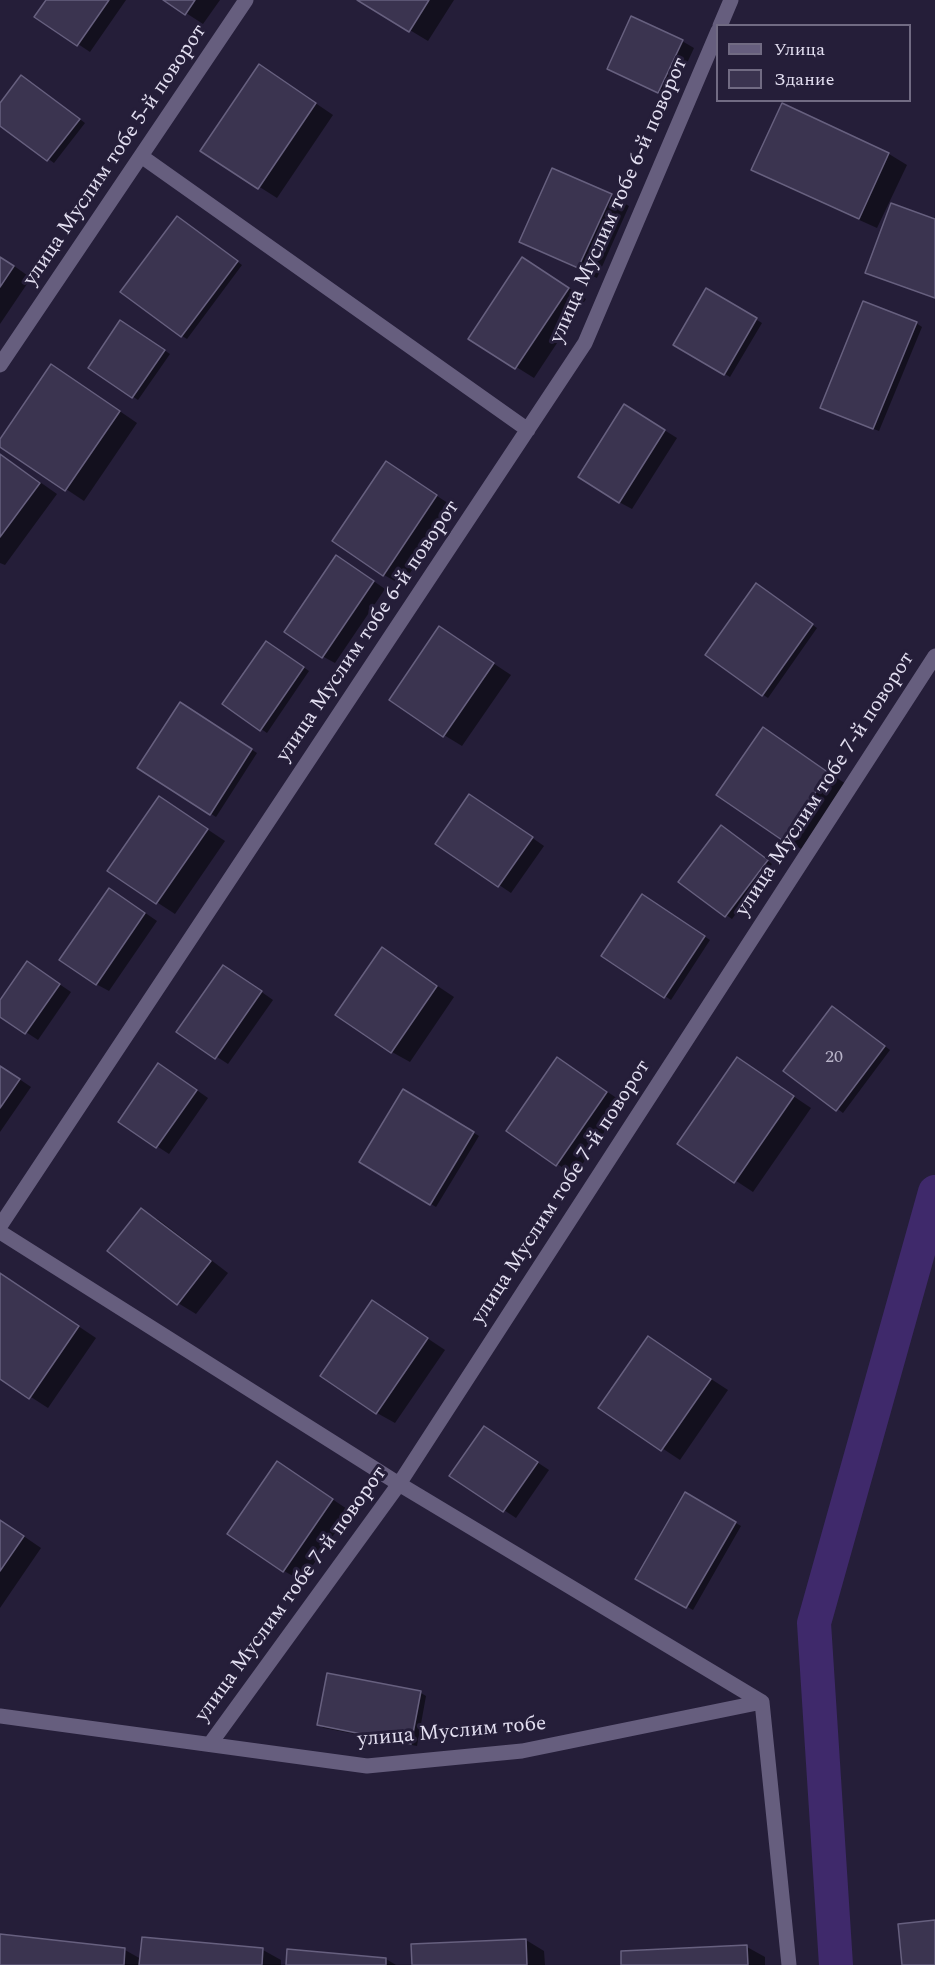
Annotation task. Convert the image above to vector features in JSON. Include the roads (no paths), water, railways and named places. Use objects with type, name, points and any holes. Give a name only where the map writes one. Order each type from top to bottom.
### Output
[{"type":"street","name":"улица Муслим тобе 5-й поворот","points":[[0,365],[246,0]]},
{"type":"street","points":[[721,24],[731,0]]},
{"type":"street","name":"улица Муслим тобе 6-й поворот","points":[[0,1226],[585,343],[716,33]]},
{"type":"street","points":[[141,156],[528,430]]},
{"type":"street","name":"улица Муслим тобе 7-й поворот","points":[[210,1744],[399,1484],[935,656]]},
{"type":"street","points":[[0,1232],[399,1484],[762,1702],[789,1965]]},
{"type":"street","name":"улица Муслим тобе","points":[[0,1716],[367,1766],[522,1751],[762,1702]]},
{"type":"waterway","points":[[836,1965],[814,1623],[935,1192]]}]
